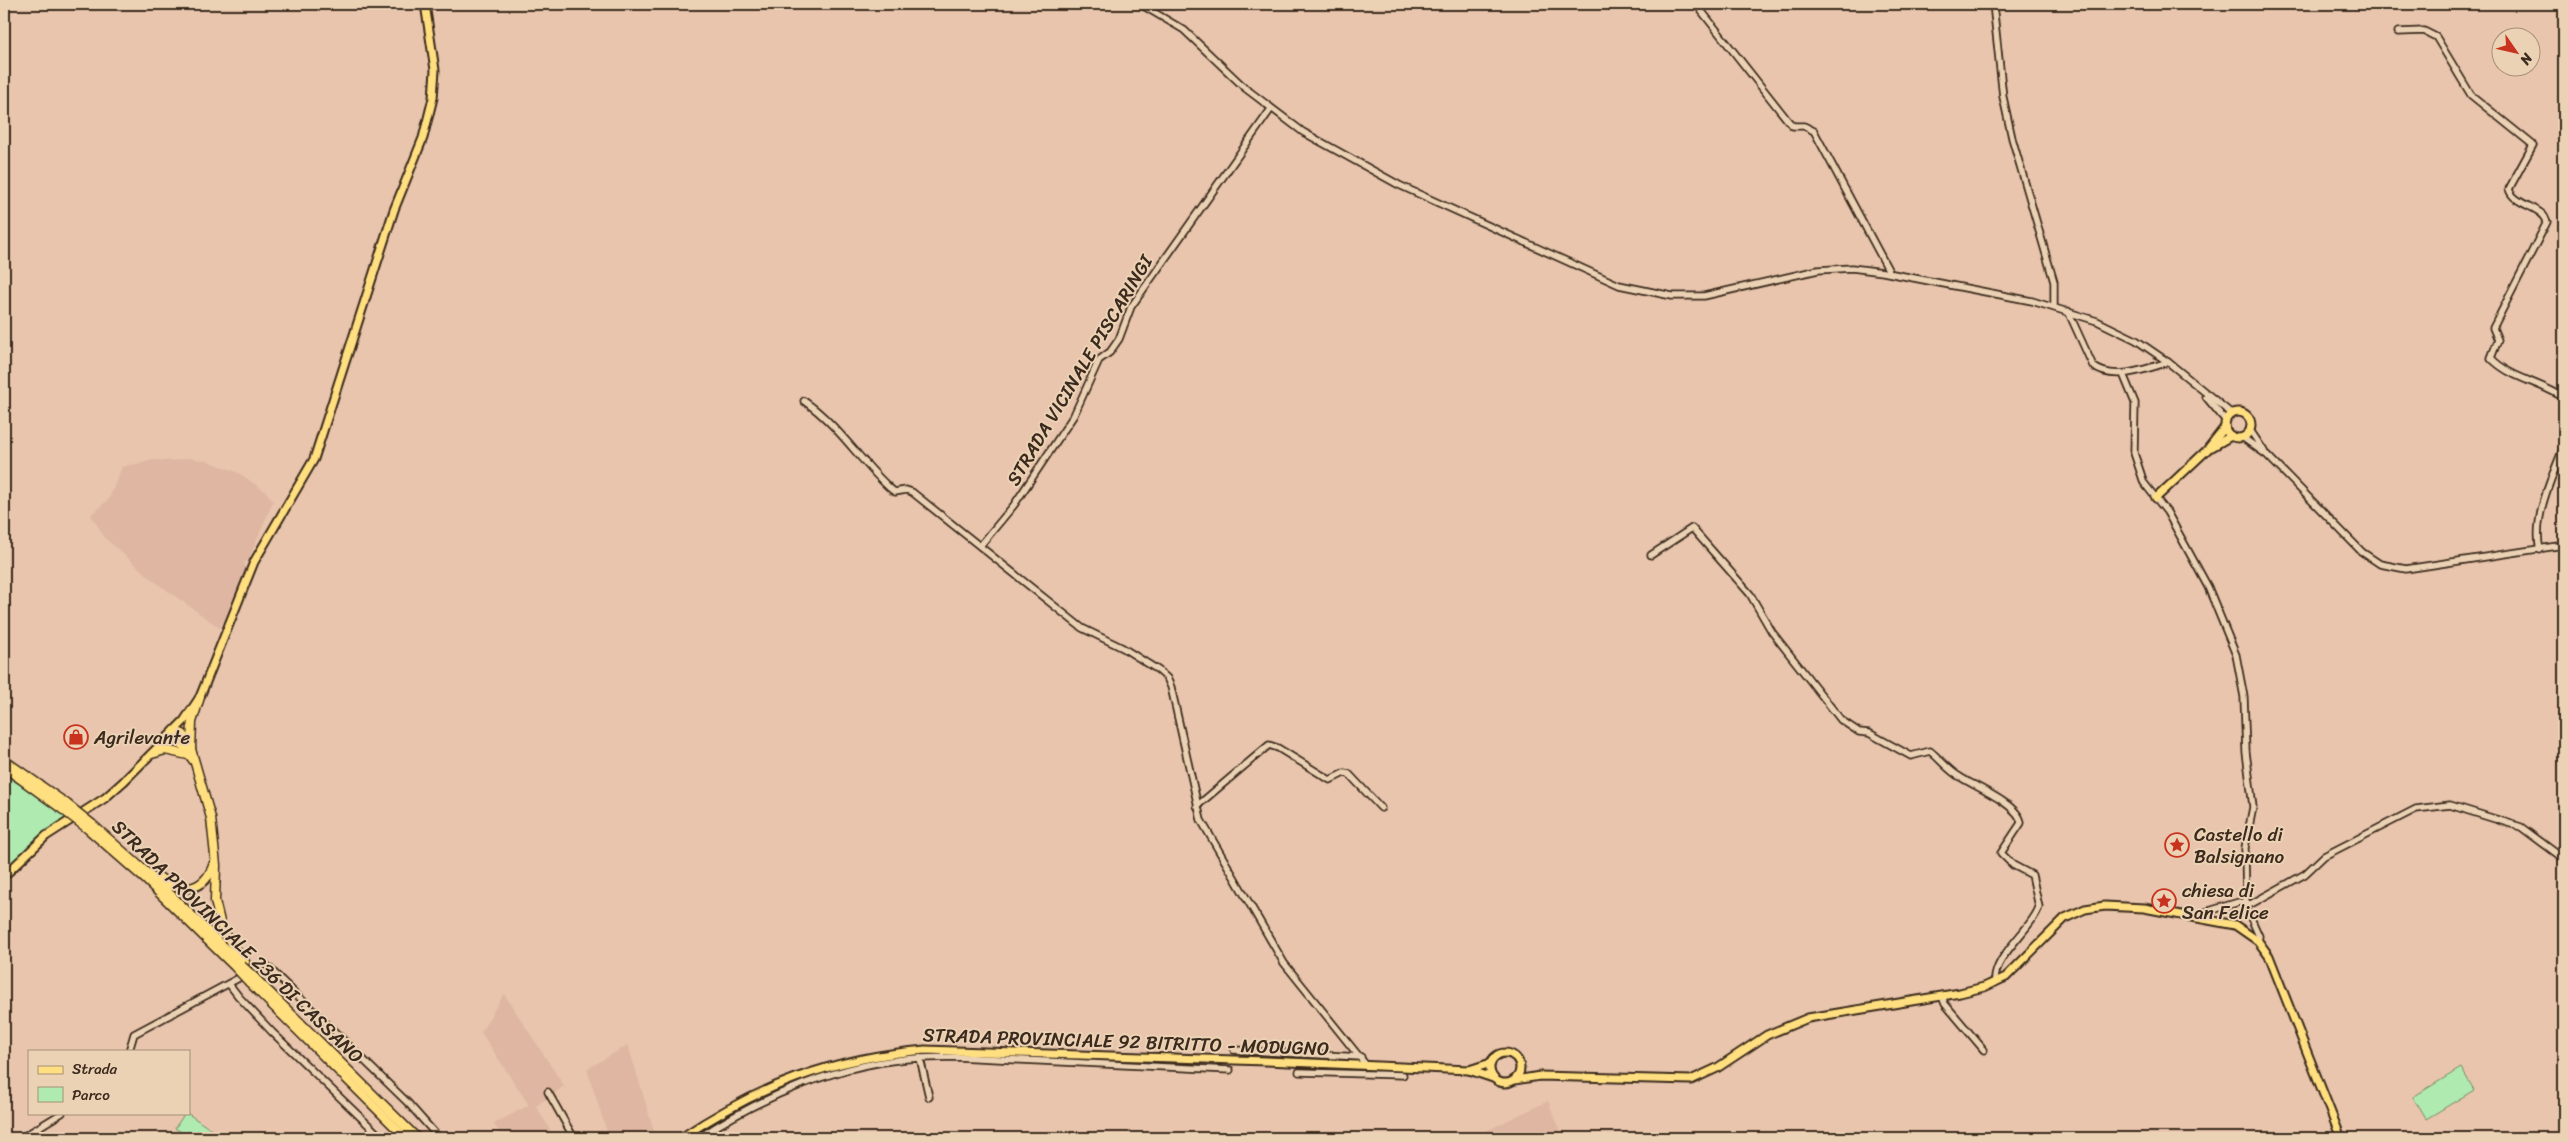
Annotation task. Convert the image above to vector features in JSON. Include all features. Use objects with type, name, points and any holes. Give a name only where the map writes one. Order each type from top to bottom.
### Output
[{"type":"highway","points":[[190,752],[192,722],[200,697]]},
{"type":"highway","points":[[175,731],[195,762],[208,799],[215,853],[214,901],[217,917],[241,965]]},
{"type":"highway","points":[[152,754],[165,750],[190,752]]},
{"type":"highway","name":"STRADA PROVINCIALE 236 DI CASSANO","points":[[4,760],[90,826],[145,879],[241,965]]},
{"type":"highway","name":"STRADA PROVINCIALE 236 DI CASSANO","points":[[4,767],[64,806]]},
{"type":"highway","points":[[4,772],[36,789]]},
{"type":"highway","name":"STRADA PROVINCIALE 236 DI CASSANO","points":[[90,826],[107,836],[164,888],[241,965],[406,1138]]},
{"type":"highway","points":[[107,836],[133,854],[168,884],[177,888],[194,886],[206,878],[213,865],[215,853]]},
{"type":"highway","name":"STRADA PROVINCIALE 236 DI CASSANO","points":[[254,979],[417,1138]]},
{"type":"main road","points":[[4,876],[46,836],[110,794],[175,731],[200,697],[254,562],[314,460],[394,210],[423,138],[433,98],[435,70],[424,4]]},
{"type":"main road","points":[[2156,498],[2207,450],[2232,414],[2239,412],[2246,415],[2250,420],[2250,430],[2242,437],[2231,436],[2207,450]]},
{"type":"main road","points":[[2226,424],[2231,436]]},
{"type":"main road","points":[[1468,1070],[1506,1084],[1515,1080],[1540,1076],[1691,1080],[1717,1068],[1767,1035],[1808,1018],[1942,996],[1976,989],[1995,982],[2013,972],[2057,925],[2077,911],[2106,906],[2144,908],[2200,917],[2235,926],[2258,941],[2269,956],[2279,979],[2341,1138]]},
{"type":"main road","name":"STRADA PROVINCIALE 92 BITRITTO - MODUGNO","points":[[681,1138],[724,1111],[771,1086],[842,1062],[870,1056],[925,1050],[1468,1070]]},
{"type":"main road","points":[[1493,1078],[1490,1071],[1491,1063],[1496,1056],[1510,1054],[1518,1060],[1520,1070],[1515,1080]]},
{"type":"main road","points":[[1468,1070],[1491,1063]]},
{"type":"main road","points":[[1520,1070],[1540,1076]]},
{"type":"street","points":[[1140,4],[1184,30],[1245,88],[1270,109],[1303,132],[1399,185],[1618,285],[1674,296],[1704,296],[1818,270],[1852,268],[1890,273],[2054,307],[2116,330],[2168,362],[2232,414]]},
{"type":"street","points":[[1696,4],[1793,126],[1804,126],[1814,131],[1890,273]]},
{"type":"street","points":[[1993,4],[2003,97],[2012,138],[2053,275],[2055,289],[2054,307]]},
{"type":"street","points":[[2398,32],[2424,31],[2436,37],[2471,95],[2529,139],[2533,145],[2508,189],[2512,196],[2544,216],[2547,222],[2493,328],[2498,340],[2491,358],[2513,374],[2551,390],[2564,398]]},
{"type":"street","name":"STRADA VICINALE PISCARINGI","points":[[980,546],[1014,505],[1074,415],[1099,360],[1110,352],[1120,339],[1131,307],[1270,109]]},
{"type":"street","points":[[2068,311],[2093,366],[2107,372],[2123,374],[2168,362]]},
{"type":"street","points":[[2123,374],[2135,403],[2134,453],[2144,483],[2166,512],[2208,587],[2236,656],[2244,697],[2246,752],[2253,807],[2246,848],[2246,903],[2260,936],[2258,941]]},
{"type":"street","points":[[2198,387],[2226,424]]},
{"type":"street","points":[[804,401],[850,444],[874,474],[892,490],[896,492],[906,490],[912,492],[1088,633],[1130,651],[1167,678],[1171,687],[1199,814],[1266,936],[1284,963],[1366,1065]]},
{"type":"street","points":[[2250,430],[2267,455]]},
{"type":"street","points":[[2242,437],[2267,455],[2362,552],[2380,564],[2406,569],[2564,545]]},
{"type":"street","points":[[2540,550],[2539,529],[2545,496],[2564,446]]},
{"type":"street","points":[[1650,556],[1692,528],[1750,594],[1772,632],[1841,720],[1859,732],[1869,733],[1911,756],[1930,751],[1958,777],[1983,790],[2017,813],[2021,823],[2001,853],[2013,865],[2032,875],[2039,907],[2009,948],[1995,975],[1995,982]]},
{"type":"street","points":[[1197,806],[1269,745],[1278,748],[1330,780],[1344,773],[1349,774],[1381,808]]},
{"type":"street","points":[[2200,917],[2202,913],[2239,902],[2251,904],[2306,874],[2324,856],[2416,809],[2450,805],[2521,827],[2564,859]]},
{"type":"street","points":[[128,1050],[134,1034],[229,984],[260,965],[269,966],[388,1086],[408,1103],[439,1138]]},
{"type":"street","points":[[229,984],[239,998],[272,1032],[382,1138]]},
{"type":"street","points":[[1942,996],[1945,1004],[1984,1050]]},
{"type":"street","points":[[1234,1050],[1361,1057]]},
{"type":"street","points":[[920,1058],[929,1097]]},
{"type":"street","points":[[698,1138],[743,1111],[805,1084],[873,1064],[920,1058],[956,1058],[1230,1070]]},
{"type":"street","points":[[1141,1066],[1142,1058]]},
{"type":"street","points":[[1341,1064],[1341,1073]]},
{"type":"street","points":[[1299,1072],[1403,1075]]},
{"type":"street","points":[[548,1092],[574,1138]]},
{"type":"street","points":[[21,1138],[60,1114]]},
{"type":"shaded area","points":[[189,458],[208,461],[239,473],[266,492],[273,501],[248,561],[244,562],[246,569],[225,624],[222,623],[220,628],[154,581],[105,538],[91,515],[109,499],[122,467],[154,460],[173,461]]},
{"type":"shaded area","points":[[504,994],[564,1086],[536,1106],[555,1138],[503,1138],[494,1124],[529,1105],[481,1032]]},
{"type":"shaded area","points":[[628,1045],[656,1138],[609,1138],[587,1069]]},
{"type":"shaded area","points":[[1548,1101],[1562,1135],[1554,1138],[1483,1138],[1480,1134]]},
{"type":"green space","points":[[4,775],[36,794],[66,817],[46,831],[4,872]]},
{"type":"green space","points":[[2461,1068],[2474,1090],[2426,1119],[2413,1097]]},
{"type":"green space","points":[[184,1114],[188,1114],[223,1138],[190,1138],[175,1128]]},
{"type":"place","name":"Agrilevante","points":[[76,737]]},
{"type":"place","name":"Castello di Balsignano","points":[[2177,845]]},
{"type":"place","name":"chiesa di San Felice","points":[[2164,901]]}]
